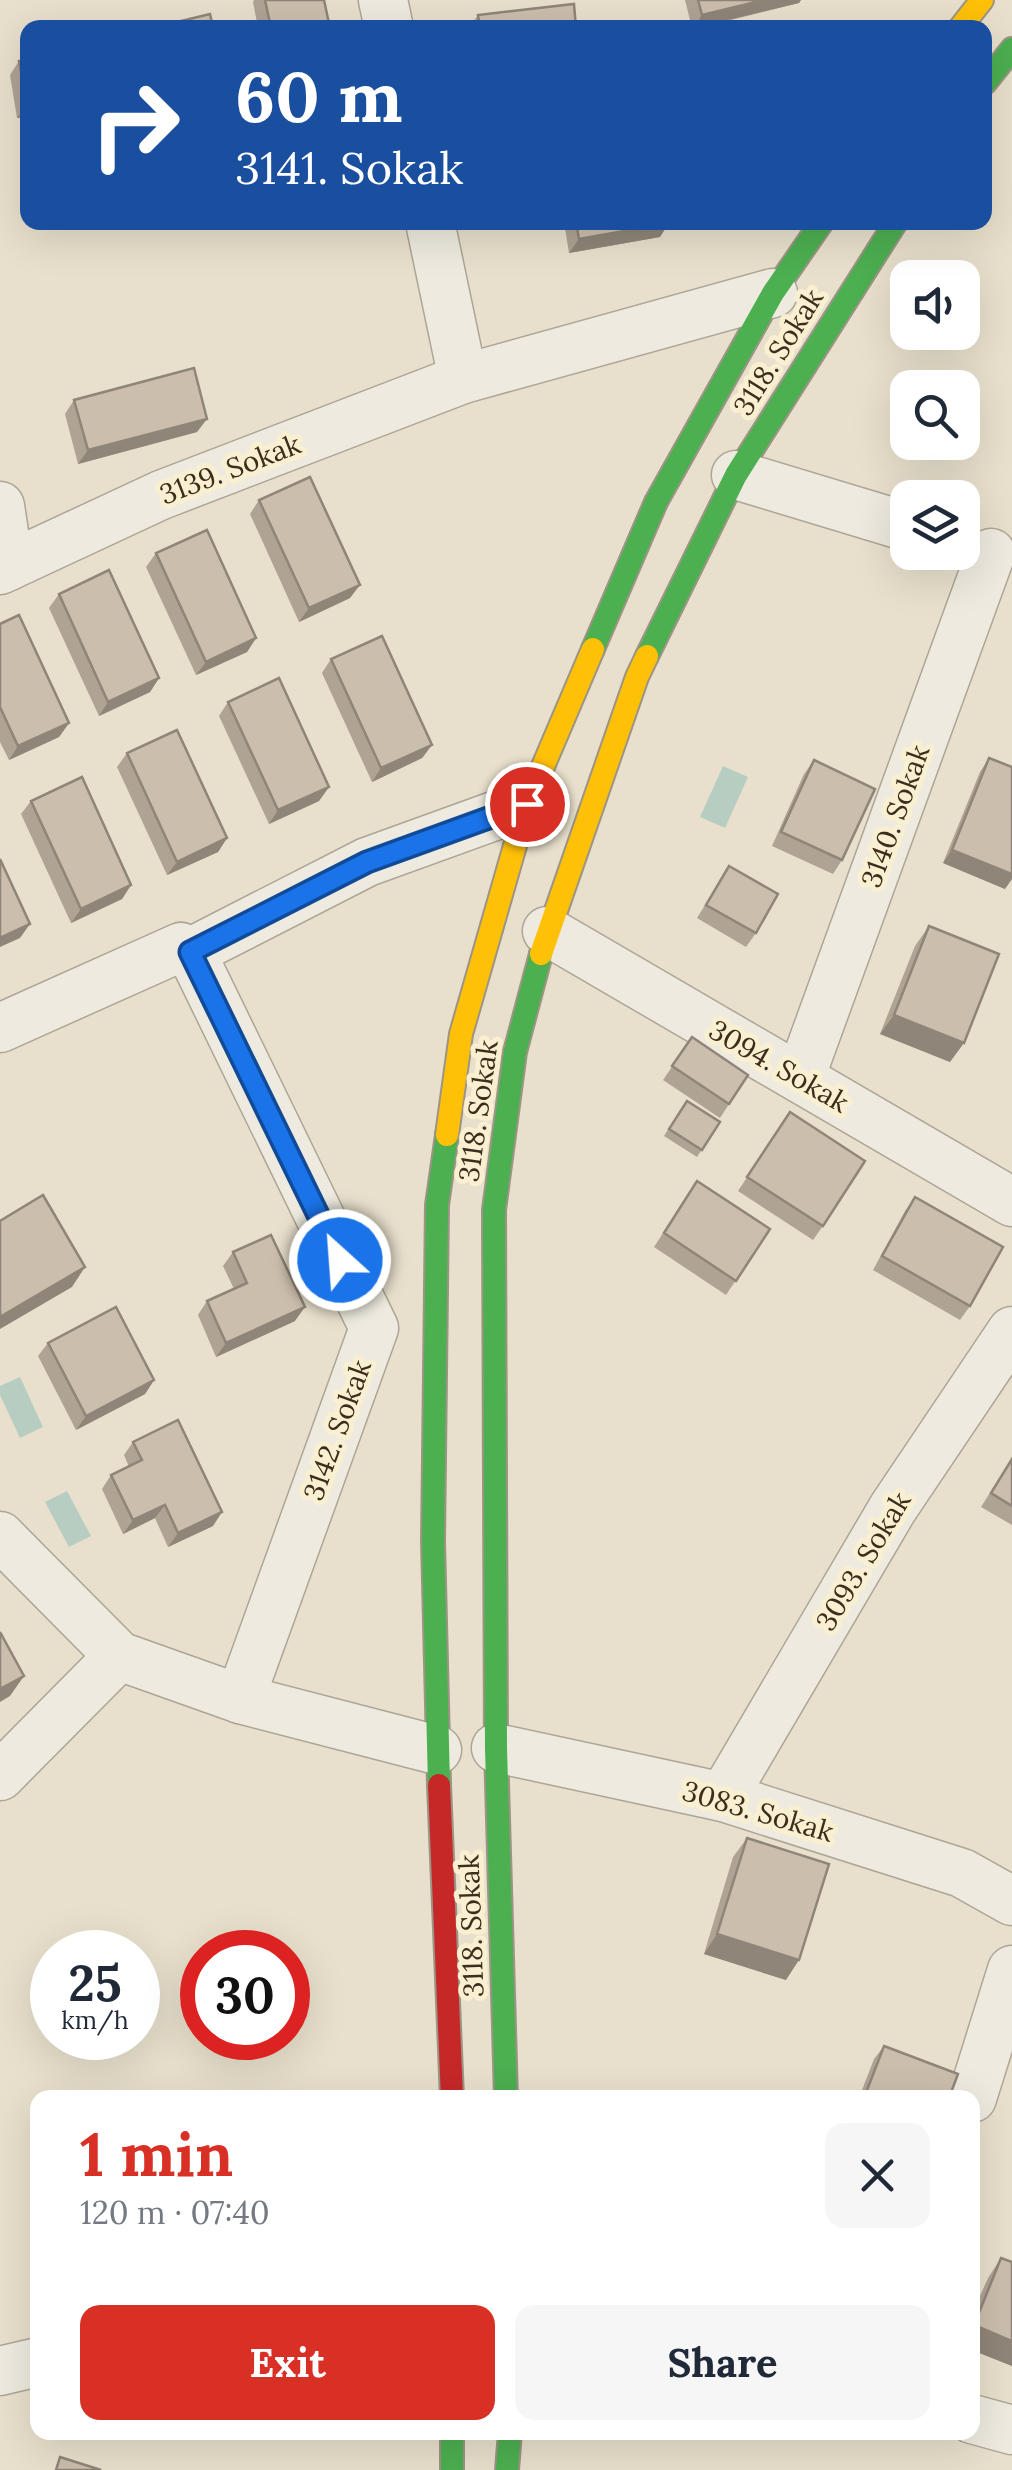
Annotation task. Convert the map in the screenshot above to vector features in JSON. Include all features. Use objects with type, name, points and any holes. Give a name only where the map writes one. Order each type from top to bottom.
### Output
[{"type":"main road","points":[[966,20],[982,0]]},
{"type":"main road","points":[[992,74],[1012,49]]},
{"type":"main road","name":"3118. Sokak","points":[[452,2090],[437,1750],[433,1541],[437,1205],[461,1034],[527,804],[656,502],[773,293],[816,230]]},
{"type":"main road","name":"3118. Sokak","points":[[506,2090],[496,1748],[494,1210],[515,1052],[547,931],[637,677],[736,475],[891,230]]},
{"type":"main road","points":[[452,2440],[452,2470]]},
{"type":"main road","points":[[507,2470],[509,2440]]},
{"type":"street","points":[[432,230],[464,379]]},
{"type":"street","name":"3139. Sokak","points":[[4,568],[160,495],[464,379],[773,293]]},
{"type":"street","points":[[736,475],[890,522]]},
{"type":"street","points":[[0,506],[4,568]]},
{"type":"street","name":"3140. Sokak","points":[[800,1078],[988,552]]},
{"type":"street","points":[[0,1028],[182,947],[190,952],[367,862],[527,804]]},
{"type":"street","name":"3094. Sokak","points":[[547,931],[1012,1202]]},
{"type":"street","name":"3142. Sokak","points":[[190,952],[374,1328],[240,1699]]},
{"type":"street","name":"3093. Sokak","points":[[723,1797],[893,1508],[1012,1331]]},
{"type":"street","points":[[0,1536],[119,1656],[240,1699],[437,1750]]},
{"type":"street","points":[[0,1776],[119,1656]]},
{"type":"street","name":"3083. Sokak","points":[[496,1748],[723,1797],[962,1873],[1012,1901]]},
{"type":"street","points":[[974,2090],[1012,1970]]},
{"type":"street","points":[[0,2370],[30,2364]]},
{"type":"street","points":[[980,2420],[1012,2430]]},
{"type":"shaded area","points":[[723,766],[748,777],[725,828],[700,817]]},
{"type":"shaded area","points":[[20,1377],[43,1427],[20,1438],[0,1395],[0,1386]]},
{"type":"shaded area","points":[[67,1491],[91,1536],[69,1547],[45,1502]]},
{"type":"building","points":[[265,0],[324,0],[328,20],[269,20]]},
{"type":"building","points":[[698,0],[764,0],[702,15]]},
{"type":"building","points":[[574,4],[575,20],[479,20],[478,15]]},
{"type":"building","points":[[210,14],[211,20],[185,20]]},
{"type":"building","points":[[577,230],[630,230],[579,239]]},
{"type":"building","points":[[194,368],[207,419],[88,450],[74,400]]},
{"type":"building","points":[[310,477],[360,585],[309,608],[259,500]]},
{"type":"building","points":[[207,530],[256,638],[206,662],[156,553]]},
{"type":"building","points":[[109,570],[159,678],[108,702],[59,594]]},
{"type":"building","points":[[19,615],[69,723],[18,746],[0,707],[0,624]]},
{"type":"building","points":[[382,636],[432,745],[381,768],[331,659]]},
{"type":"building","points":[[279,678],[329,787],[278,810],[228,702]]},
{"type":"building","points":[[177,730],[227,838],[177,862],[127,753]]},
{"type":"building","points":[[989,758],[1012,767],[1012,874],[952,850]]},
{"type":"building","points":[[814,760],[875,789],[842,860],[781,832]]},
{"type":"building","points":[[82,777],[131,885],[81,909],[31,801]]},
{"type":"building","points":[[0,859],[30,924],[0,938]]},
{"type":"building","points":[[729,866],[778,894],[756,933],[706,905]]},
{"type":"building","points":[[929,926],[999,954],[964,1043],[894,1015]]},
{"type":"building","points":[[692,1037],[748,1075],[729,1104],[672,1066]]},
{"type":"building","points":[[687,1101],[720,1122],[702,1150],[669,1129]]},
{"type":"building","points":[[790,1112],[865,1161],[823,1226],[747,1177]]},
{"type":"building","points":[[697,1181],[770,1229],[736,1281],[664,1233]]},
{"type":"building","points":[[43,1195],[85,1267],[0,1317],[0,1221]]},
{"type":"building","points":[[915,1197],[1003,1247],[970,1306],[882,1256]]},
{"type":"building","points":[[271,1235],[305,1307],[226,1343],[207,1301],[247,1283],[233,1252]]},
{"type":"building","points":[[116,1307],[154,1380],[86,1416],[48,1343]]},
{"type":"building","points":[[178,1420],[222,1512],[178,1533],[165,1505],[133,1520],[111,1475],[142,1460],[133,1442]]},
{"type":"building","points":[[1012,1459],[1012,1506],[991,1493]]},
{"type":"building","points":[[0,1632],[24,1676],[0,1689]]},
{"type":"building","points":[[747,1838],[829,1864],[799,1960],[717,1934]]},
{"type":"building","points":[[884,2046],[958,2074],[952,2090],[867,2090]]},
{"type":"building","points":[[1001,2258],[1012,2262],[1012,2341],[980,2328],[980,2310]]},
{"type":"building","points":[[60,2457],[101,2470],[56,2470]]},
{"type":"traffic: fast","points":[[992,74],[1012,49]]},
{"type":"traffic: fast","points":[[593,649],[656,502],[773,293],[816,230]]},
{"type":"traffic: fast","points":[[647,656],[736,475],[891,230]]},
{"type":"traffic: fast","points":[[506,2090],[496,1748],[494,1210],[515,1052],[541,954]]},
{"type":"traffic: fast","points":[[439,1785],[433,1541],[437,1205],[447,1135]]},
{"type":"traffic: fast","points":[[452,2440],[452,2470]]},
{"type":"traffic: fast","points":[[507,2470],[509,2440]]},
{"type":"traffic: slow","points":[[966,20],[982,0]]},
{"type":"traffic: slow","points":[[447,1135],[461,1034],[527,804],[593,649]]},
{"type":"traffic: slow","points":[[541,954],[647,656]]},
{"type":"traffic: jam","points":[[439,1785],[452,2090]]},
{"type":"route","points":[[340,1260],[190,952],[367,862],[527,804]]}]
